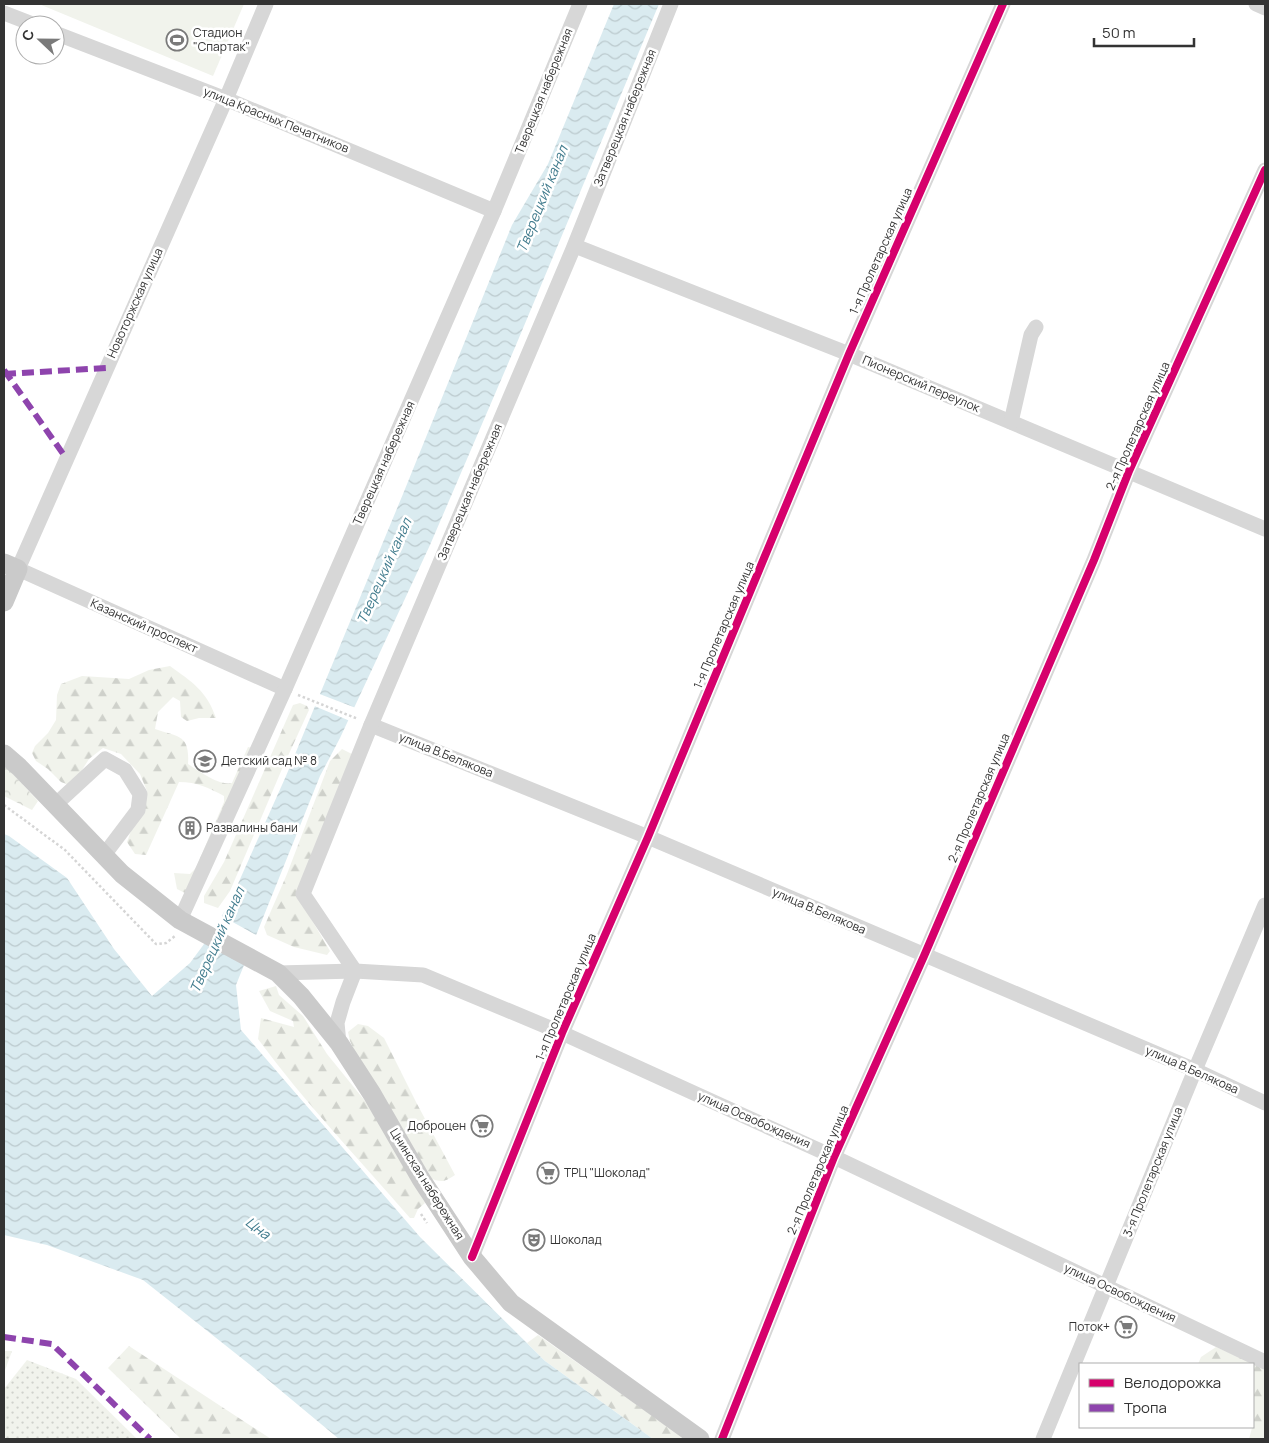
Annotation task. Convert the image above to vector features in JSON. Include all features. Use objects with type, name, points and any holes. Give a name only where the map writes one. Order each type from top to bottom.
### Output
[{"type":"main road","name":"Новоторжская улица","points":[[4,602],[11,566]]},
{"type":"main road","name":"Цнинская набережная","points":[[4,754],[19,767],[122,874],[180,920],[278,973],[301,996],[339,1043],[372,1094],[421,1179],[472,1257],[511,1303],[700,1439]]},
{"type":"street","name":"Новоторжская улица","points":[[11,566],[226,98],[266,4]]},
{"type":"street","name":"Тверецкая набережная","points":[[180,920],[284,689],[494,211],[580,4]]},
{"type":"street","name":"Затверецкая набережная","points":[[355,971],[302,894],[371,725],[574,246],[671,4]]},
{"type":"street","name":"1-я Пролетарская улица","points":[[472,1257],[562,1033],[648,837],[848,354],[1003,4]]},
{"type":"street","points":[[1256,4],[1265,8]]},
{"type":"street","name":"улица Красных Печатников","points":[[65,37],[226,98],[494,211]]},
{"type":"street","name":"2-я Пролетарская улица","points":[[722,1439],[834,1157],[924,956],[1094,560],[1130,471],[1265,170]]},
{"type":"street","name":"Пионерский переулок","points":[[574,246],[848,354],[1265,529]]},
{"type":"street","points":[[1011,422],[1031,335],[1036,327]]},
{"type":"street","name":"Казанский проспект","points":[[11,566],[284,689]]},
{"type":"street","name":"улица В.Белякова","points":[[371,725],[648,837],[1195,1070],[1265,1103]]},
{"type":"street","points":[[55,805],[105,759],[125,770],[140,794],[138,810],[104,856]]},
{"type":"street","name":"3-я Пролетарская улица","points":[[1043,1439],[1195,1070],[1265,906]]},
{"type":"street","points":[[339,1043],[337,1024],[355,971]]},
{"type":"street","name":"улица Освобождения","points":[[278,973],[355,971],[423,975],[562,1033],[834,1157],[1265,1362]]},
{"type":"path","points":[[284,689],[371,725]]},
{"type":"path","points":[[4,805],[65,850],[156,944],[166,944]]},
{"type":"path","points":[[421,1214],[427,1223]]},
{"type":"green space","name":"Стадион \"Спартак\"","points":[[39,4],[244,4],[213,76]]},
{"type":"green space","points":[[170,666],[198,688],[208,701],[216,718],[199,718],[187,721],[181,717],[180,701],[173,697],[158,712],[155,729],[181,738],[185,742],[188,764],[215,780],[232,783],[248,747],[253,748],[185,893],[177,889],[174,873],[190,874],[196,868],[224,802],[224,796],[203,786],[179,782],[146,855],[135,854],[127,842],[132,828],[144,807],[147,791],[140,774],[121,754],[103,748],[89,759],[77,778],[69,785],[61,782],[48,769],[36,761],[32,753],[35,746],[48,733],[56,720],[57,695],[61,684],[82,676],[129,679],[149,670]]},
{"type":"green space","points":[[300,703],[307,706],[309,710],[230,891],[218,908],[204,903],[204,896],[224,862],[293,705]]},
{"type":"green space","points":[[342,749],[352,754],[303,905],[330,951],[327,955],[294,947],[267,935],[264,927],[287,874],[330,761]]},
{"type":"green space","points":[[4,766],[38,801],[32,810],[4,796]]},
{"type":"green space","points":[[276,986],[279,995],[303,1016],[327,1054],[374,1112],[425,1203],[418,1209],[414,1218],[410,1218],[332,1130],[258,1039],[261,1018],[294,1027],[293,1021],[270,1011],[259,991]]},
{"type":"green space","points":[[358,1024],[368,1026],[384,1038],[455,1175],[451,1178],[442,1181],[429,1178],[364,1071],[350,1041],[348,1032]]},
{"type":"green space","points":[[538,1335],[685,1439],[653,1439],[545,1361],[527,1343]]},
{"type":"green space","points":[[129,1346],[271,1439],[181,1439],[108,1368]]},
{"type":"green space","points":[[1216,1347],[1253,1363],[1198,1363],[1201,1357]]},
{"type":"green space","points":[[4,1351],[12,1351],[4,1373]]},
{"type":"green space","points":[[27,1360],[76,1379],[137,1439],[4,1439],[4,1389]]},
{"type":"green space","points":[[1254,1363],[1265,1368],[1265,1439],[1249,1439],[1252,1428],[1254,1428]]},
{"type":"water","points":[[614,4],[659,4],[430,545],[340,738],[320,776],[236,985],[241,1030],[420,1237],[545,1361],[653,1439],[339,1439],[249,1364],[143,1280],[47,1245],[4,1235],[4,834],[67,878],[114,949],[152,996],[190,963],[207,940],[229,904],[286,776],[512,225],[548,164]]},
{"type":"pier","points":[[317,693],[356,708],[350,721],[312,705]]},
{"type":"pier","points":[[220,915],[258,936],[248,960],[207,935]]},
{"type":"marked path","points":[[4,374],[106,368]]},
{"type":"marked path","points":[[4,370],[66,458]]},
{"type":"marked path","points":[[4,1337],[52,1344],[150,1439]]},
{"type":"cycle path","points":[[472,1257],[562,1033],[648,837],[849,354],[1003,4]]},
{"type":"cycle path","points":[[722,1439],[834,1157],[924,956],[1094,560],[1129,471],[1265,170]]},
{"type":"place","name":"Стадион \"Спартак\"","points":[[177,40]]},
{"type":"place","name":"Детский сад № 8","points":[[205,761]]},
{"type":"place","name":"Развалины бани","points":[[190,828]]},
{"type":"place","name":"Доброцен","points":[[482,1126]]},
{"type":"place","name":"ТРЦ \"Шоколад\"","points":[[548,1173]]},
{"type":"place","name":"Шоколад","points":[[534,1240]]},
{"type":"place","name":"Поток+","points":[[1126,1327]]},
{"type":"water label","name":"Тверецкий канал","points":[[542,199]]},
{"type":"water label","name":"Тверецкий канал","points":[[384,571]]},
{"type":"water label","name":"Тверецкий канал","points":[[217,940]]},
{"type":"water label","name":"Цна","points":[[258,1228]]}]
